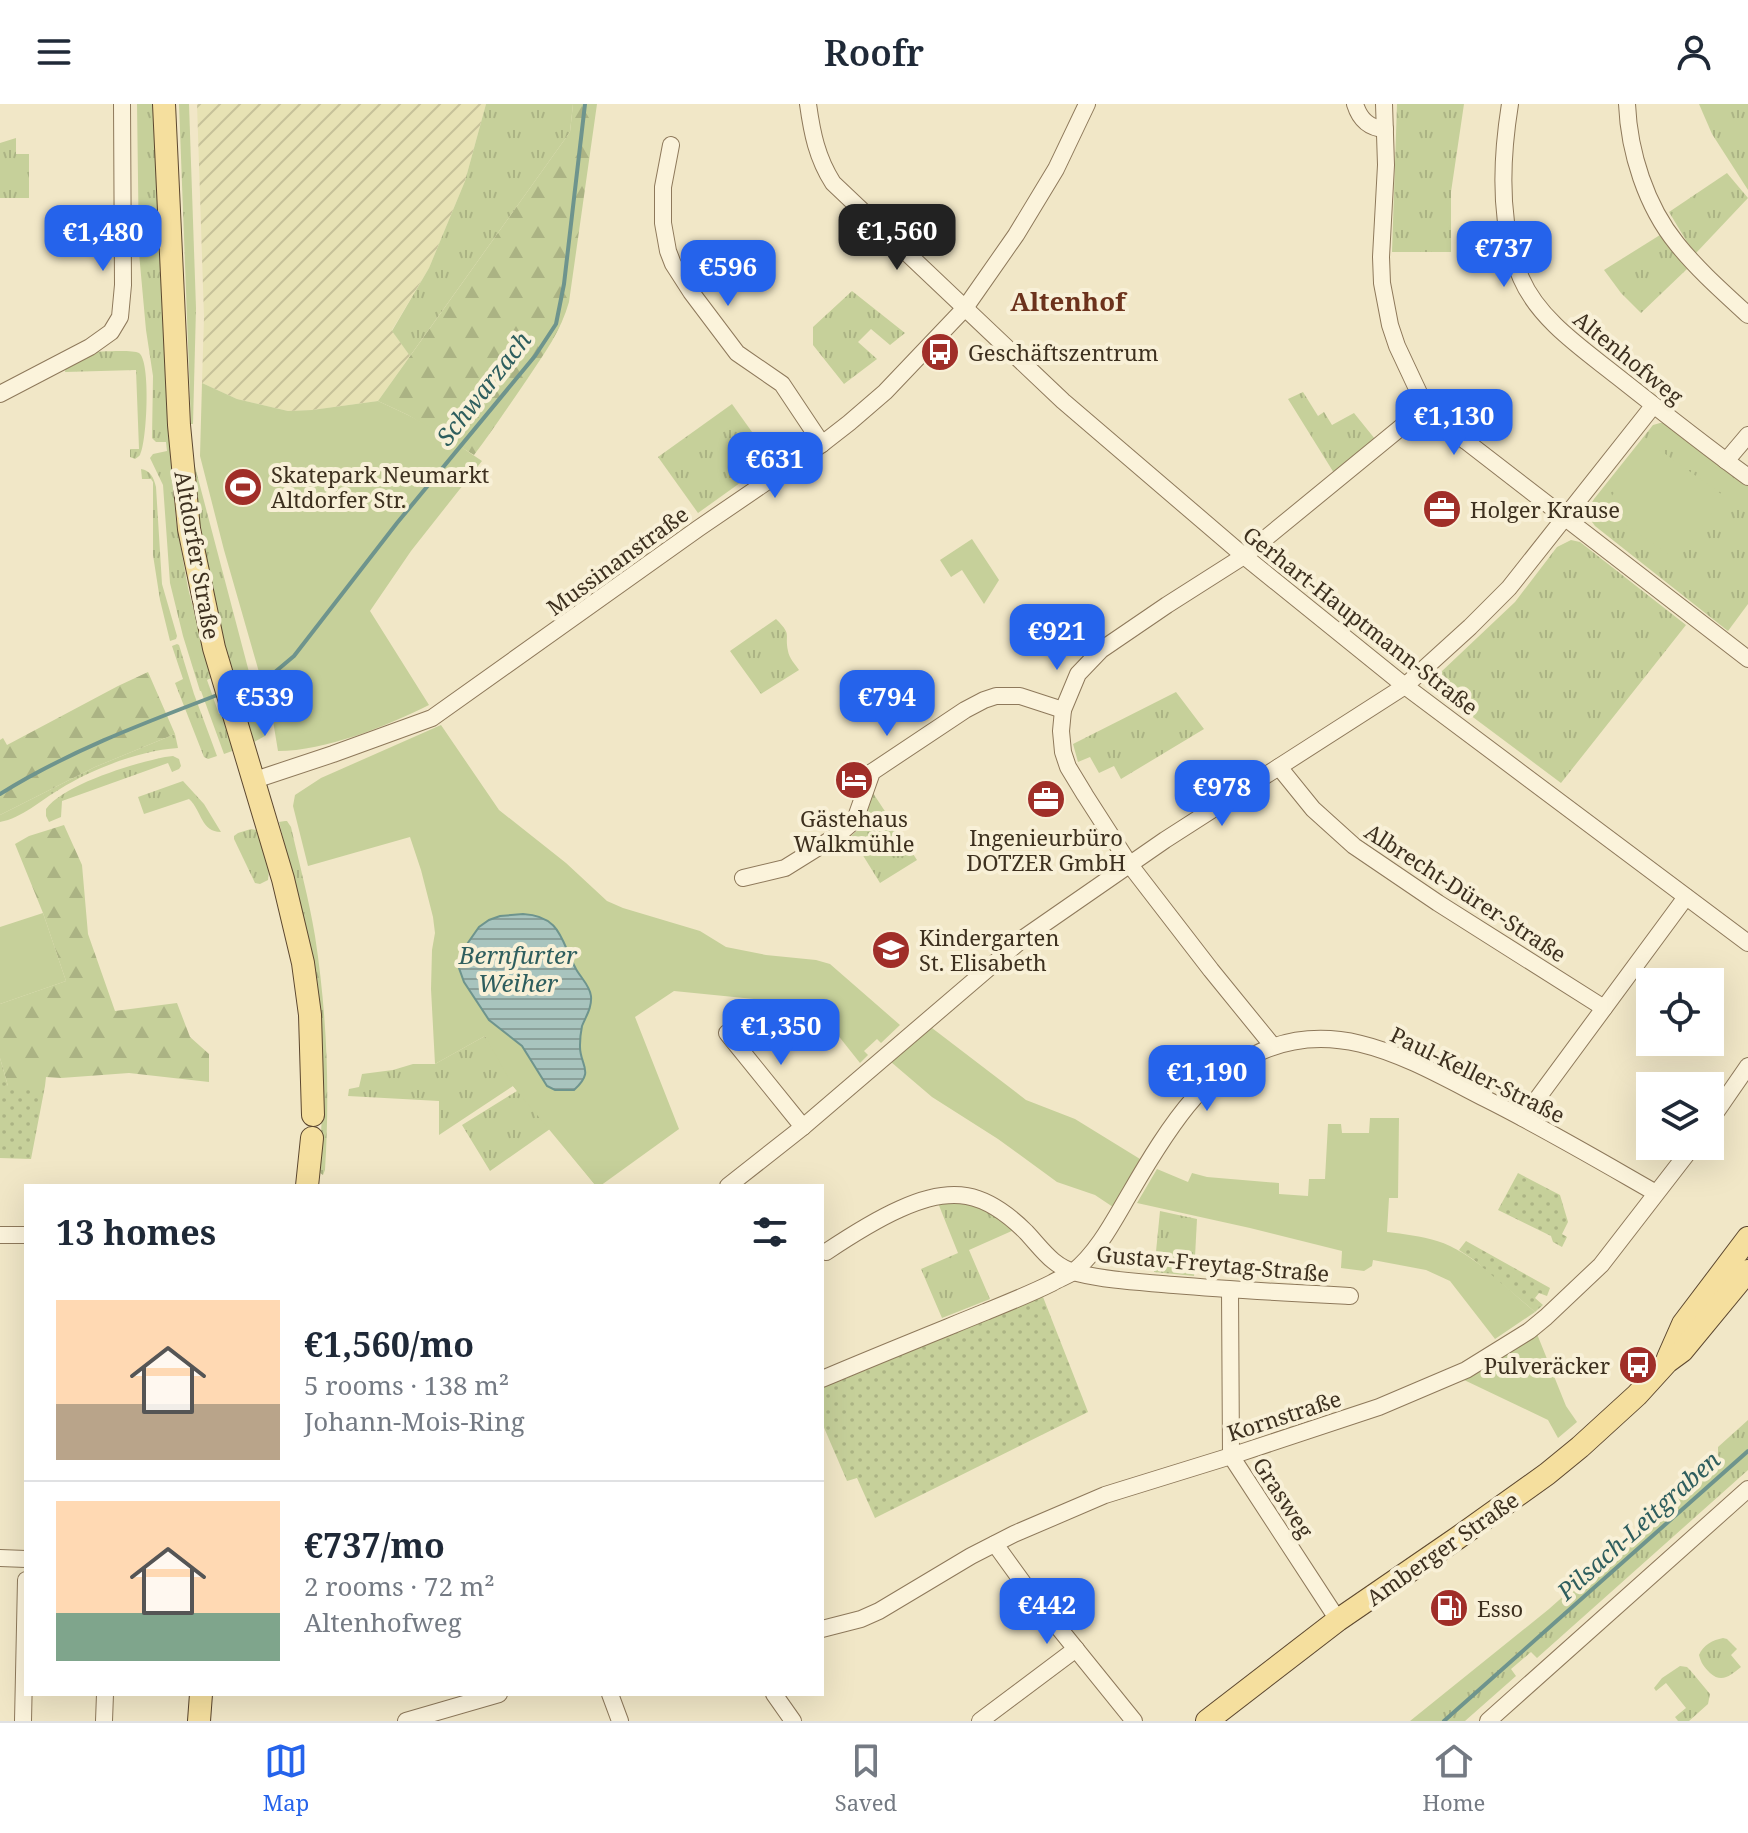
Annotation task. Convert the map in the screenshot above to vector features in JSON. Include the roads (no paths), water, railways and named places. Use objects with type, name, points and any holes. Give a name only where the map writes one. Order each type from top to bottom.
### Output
[{"type":"main road","name":"Altdorfer Straße","points":[[164,104],[179,425],[186,509],[199,582],[222,675],[287,892],[306,979],[313,1115]]},
{"type":"main road","name":"Altdorfer Straße","points":[[307,1184],[312,1138]]},
{"type":"main road","name":"Amberger Straße","points":[[1667,1362],[1683,1324],[1748,1238]]},
{"type":"main road","name":"Amberger Straße","points":[[1207,1721],[1338,1620],[1565,1460],[1682,1351],[1748,1271]]},
{"type":"main road","points":[[199,1721],[201,1696]]},
{"type":"street","points":[[0,394],[90,347],[111,332],[120,317],[123,285],[122,104]]},
{"type":"street","name":"Gerhart-Hauptmann-Straße","points":[[808,104],[818,154],[833,183],[1063,401],[1244,556],[1405,686],[1748,943]]},
{"type":"street","name":"Mussinanstraße","points":[[255,780],[432,718],[822,444],[885,392],[965,308],[1016,235],[1056,169],[1087,104]]},
{"type":"street","points":[[1355,104],[1364,122],[1385,129]]},
{"type":"street","points":[[1384,104],[1386,165],[1382,283],[1397,346],[1427,406],[1478,451],[1748,659]]},
{"type":"street","name":"Altenhofweg","points":[[1510,104],[1505,136],[1504,195],[1512,252],[1522,280],[1537,304],[1553,323],[1653,406],[1748,477]]},
{"type":"street","points":[[1627,104],[1635,157],[1658,215],[1677,245],[1748,315]]},
{"type":"street","points":[[671,145],[663,187],[663,223],[673,264],[737,353],[782,384],[822,444]]},
{"type":"street","points":[[1272,1045],[1130,865],[1068,767],[1061,731],[1063,710],[1078,674],[1101,650],[1244,556],[1427,406]]},
{"type":"street","points":[[731,1184],[803,1127],[1025,937],[1405,686],[1499,598],[1653,406]]},
{"type":"street","points":[[1726,461],[1748,435]]},
{"type":"street","points":[[743,878],[785,868],[838,835],[855,820],[872,772],[974,705],[996,696],[1020,696],[1063,710]]},
{"type":"street","name":"Albrecht-Dürer-Straße","points":[[1279,767],[1313,809],[1354,846],[1604,1008]]},
{"type":"street","points":[[1523,1118],[1686,897]]},
{"type":"street","points":[[727,1033],[803,1127]]},
{"type":"street","name":"Paul-Keller-Straße","points":[[824,1378],[1034,1292],[1073,1272],[1111,1226],[1139,1177],[1194,1098],[1230,1068],[1272,1045],[1304,1039],[1332,1039],[1377,1047],[1401,1056],[1523,1118],[1656,1193]]},
{"type":"street","points":[[1724,1101],[1748,1066]]},
{"type":"street","name":"Altdorfer Straße","points":[[312,1138],[313,1115]]},
{"type":"street","name":"Kornstraße","points":[[824,1628],[879,1611],[1014,1534],[1105,1495],[1418,1392],[1466,1370],[1519,1338],[1546,1317],[1601,1265],[1682,1160]]},
{"type":"street","name":"Gustav-Freytag-Straße","points":[[826,1252],[864,1227],[917,1202],[938,1195],[963,1196],[994,1206],[1026,1232],[1049,1259],[1073,1272],[1119,1281],[1350,1296]]},
{"type":"street","points":[[0,1235],[24,1235]]},
{"type":"street","name":"Grasweg","points":[[1230,1290],[1231,1456],[1338,1620]]},
{"type":"street","points":[[1488,1721],[1748,1489]]},
{"type":"street","points":[[995,1544],[1130,1716],[1111,1721]]},
{"type":"street","points":[[0,1558],[24,1559]]},
{"type":"street","points":[[980,1721],[1076,1649]]},
{"type":"street","points":[[23,1721],[24,1674]]},
{"type":"street","points":[[104,1721],[105,1696]]},
{"type":"street","points":[[406,1721],[429,1718],[447,1701],[484,1696]]},
{"type":"street","points":[[611,1696],[620,1721]]},
{"type":"street","points":[[775,1696],[793,1721]]},
{"type":"water","name":"Bernfurter Weiher","points":[[500,916],[536,916],[553,925],[590,992],[591,1004],[580,1040],[585,1073],[574,1090],[555,1090],[547,1086],[522,1046],[489,1020],[464,982],[459,968],[460,957],[479,927]]},
{"type":"waterway","name":"Schwarzach","points":[[235,688],[275,672],[294,656],[397,523],[535,356],[556,324],[564,284],[585,104]]},
{"type":"waterway","name":"Schwarzach","points":[[0,794],[80,751],[220,694]]},
{"type":"waterway","name":"Pilsach-Leitgraben","points":[[1444,1721],[1748,1451]]},
{"type":"place","name":"Geschäftszentrum","points":[[940,352]]},
{"type":"place","name":"Skatepark Neumarkt Altdorfer Str.","points":[[243,487]]},
{"type":"place","name":"Holger Krause","points":[[1442,509]]},
{"type":"place","name":"Gästehaus Walkmühle","points":[[854,780]]},
{"type":"place","name":"Ingenieurbüro DOTZER GmbH","points":[[1046,799]]},
{"type":"place","name":"Kindergarten St. Elisabeth","points":[[891,950]]},
{"type":"place","name":"Pulveräcker","points":[[1638,1365]]},
{"type":"place","name":"Esso","points":[[1449,1608]]},
{"type":"district","name":"Altenhof","points":[[1068,301]]}]
